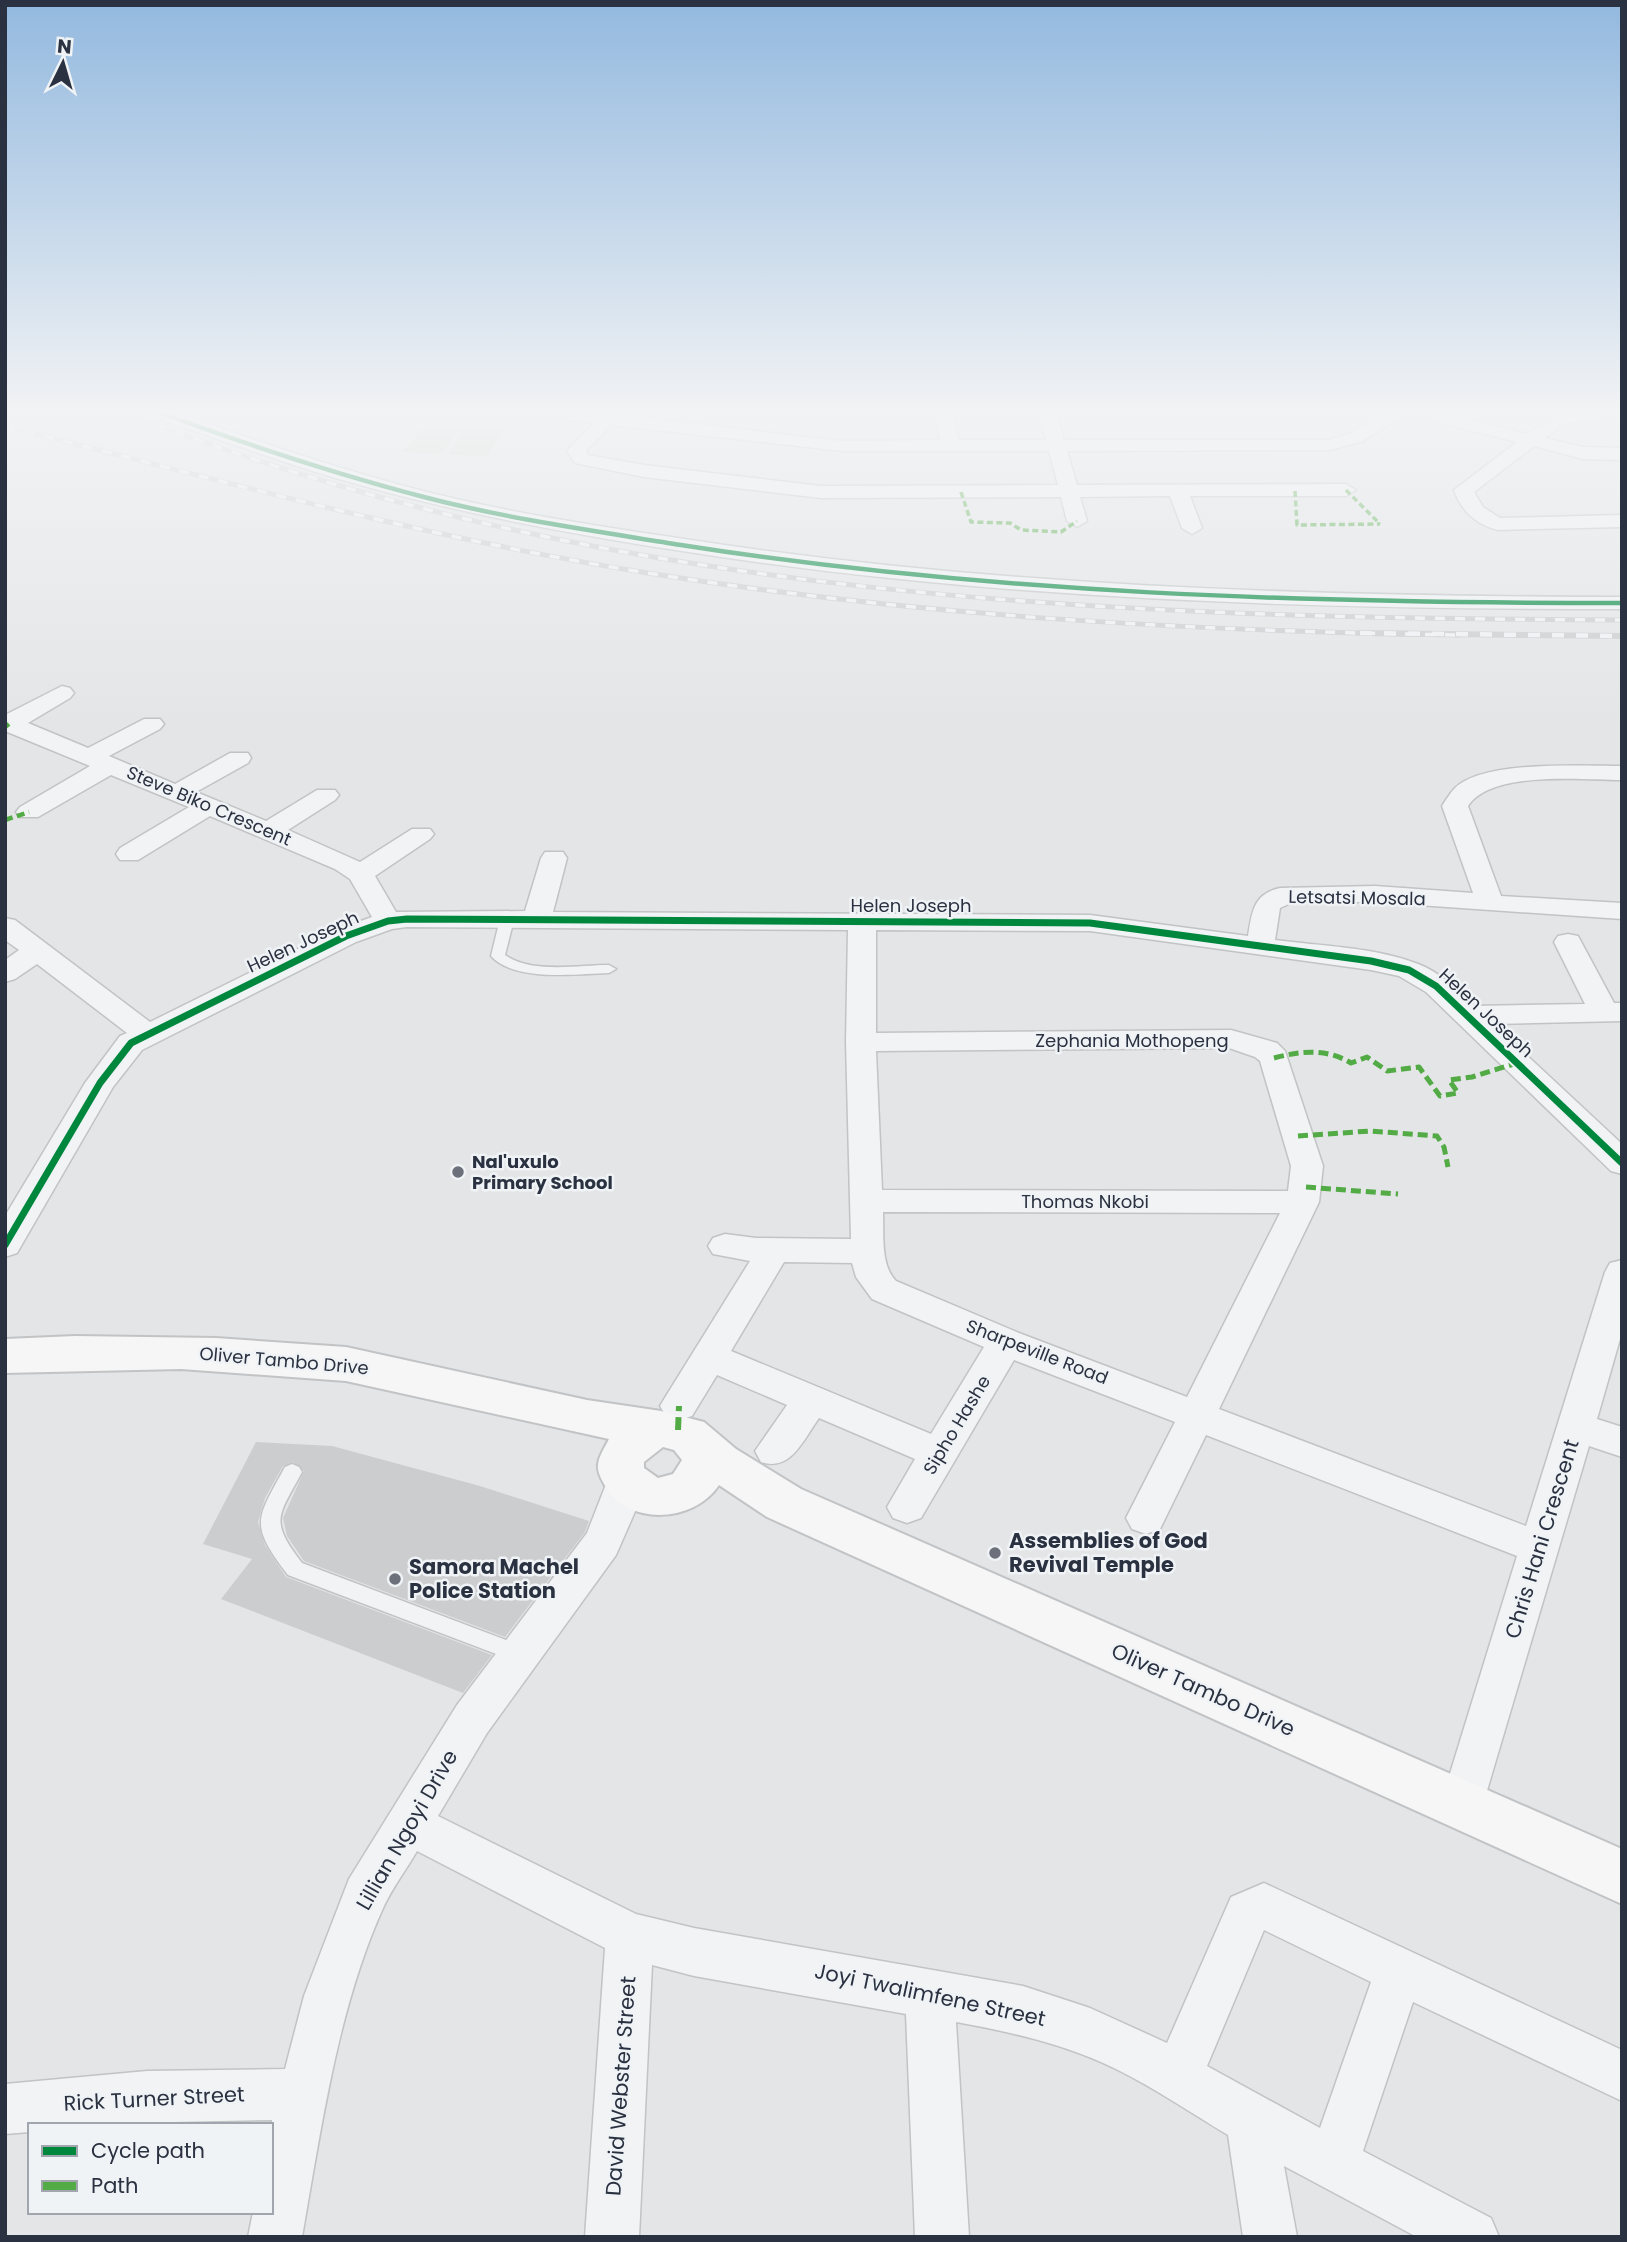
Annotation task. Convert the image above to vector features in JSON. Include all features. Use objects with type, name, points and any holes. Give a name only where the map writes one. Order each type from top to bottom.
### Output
[{"type":"street","points":[[512,515],[617,535],[821,566],[1037,588],[1231,599],[1622,603]]},
{"type":"street","points":[[1075,515],[1077,521]]},
{"type":"street","points":[[1187,515],[1192,528]]},
{"type":"street","points":[[1481,515],[1485,519],[1508,525],[1622,521]]},
{"type":"street","points":[[7,723],[62,692]]},
{"type":"street","name":"Steve Biko Crescent","points":[[7,723],[344,863],[360,874]]},
{"type":"street","points":[[29,811],[152,724]]},
{"type":"street","points":[[176,793],[239,758]]},
{"type":"street","points":[[1490,904],[1455,806],[1461,794],[1483,781],[1507,776],[1622,773]]},
{"type":"street","points":[[269,831],[326,794]]},
{"type":"street","points":[[129,854],[209,806]]},
{"type":"street","points":[[387,921],[360,874],[421,834]]},
{"type":"street","points":[[537,919],[554,858]]},
{"type":"street","name":"Letsatsi Mosala","points":[[1260,944],[1267,905],[1280,896],[1374,896],[1567,911],[1622,911]]},
{"type":"street","name":"Helen Joseph","points":[[146,1033],[346,936],[387,921],[537,919],[1068,922],[1260,944],[1409,970],[1429,981],[1468,1015],[1622,1163]]},
{"type":"street","name":"Sharpeville Road","points":[[862,922],[861,1042],[868,1251],[872,1275],[884,1290],[1006,1342],[1198,1413],[1540,1548]]},
{"type":"street","points":[[5,926],[146,1033],[126,1048],[100,1083],[5,1245]]},
{"type":"street","points":[[1568,942],[1612,1012]]},
{"type":"street","points":[[5,973],[38,950]]},
{"type":"street","points":[[1468,1015],[1612,1012]]},
{"type":"street","name":"Zephania Mothopeng","points":[[861,1042],[1231,1039],[1251,1043],[1266,1050],[1278,1068],[1307,1166],[1307,1182],[1302,1202],[1146,1518]]},
{"type":"street","name":"Thomas Nkobi","points":[[868,1201],[1302,1202]]},
{"type":"street","points":[[725,1246],[774,1250],[868,1251]]},
{"type":"street","points":[[603,1543],[621,1500],[623,1456],[631,1443],[670,1418],[774,1250]]},
{"type":"street","name":"Chris Hani Crescent","points":[[1462,1806],[1622,1272]]},
{"type":"street","name":"Sipho Hashe","points":[[907,1507],[1006,1342]]},
{"type":"street","name":"Oliver Tambo Drive","points":[[5,1356],[143,1351],[229,1354],[362,1366],[467,1387],[558,1413],[670,1418]]},
{"type":"street","points":[[710,1357],[941,1454]]},
{"type":"street","points":[[774,1451],[812,1400]]},
{"type":"street","name":"Oliver Tambo Drive","points":[[558,1413],[606,1449],[624,1475]]},
{"type":"street","points":[[603,1543],[625,1525],[696,1484],[704,1472],[707,1460],[703,1448],[693,1437],[678,1430],[670,1418]]},
{"type":"street","points":[[1575,1426],[1622,1442]]},
{"type":"street","name":"Oliver Tambo Drive","points":[[703,1448],[783,1503],[1622,1877]]},
{"type":"street","points":[[624,1475],[637,1490],[652,1496],[676,1494]]},
{"type":"street","name":"Oliver Tambo Drive","points":[[676,1494],[723,1494],[783,1503]]},
{"type":"street","name":"Lillian Ngoyi Drive","points":[[275,2237],[303,2094],[328,1996],[365,1895],[472,1718],[603,1543]]},
{"type":"street","name":"Joyi Twalimfene Street","points":[[407,1826],[445,1840],[630,1936],[694,1952],[1023,2010],[1090,2033],[1135,2052],[1251,2120],[1472,2237]]},
{"type":"street","points":[[1177,2077],[1248,1913],[1256,1907],[1269,1906],[1622,2076]]},
{"type":"street","name":"David Webster Street","points":[[612,2237],[630,1936]]},
{"type":"street","points":[[1334,2164],[1400,1969]]},
{"type":"street","points":[[930,1994],[942,2237]]},
{"type":"street","name":"Rick Turner Street","points":[[5,2109],[147,2096],[303,2094]]},
{"type":"street","points":[[1251,2120],[1270,2237]]},
{"type":"lane","points":[[507,919],[499,956],[505,962],[533,968],[609,969]]},
{"type":"lane","points":[[292,1472],[269,1517],[269,1527],[271,1539],[295,1569],[520,1654]]},
{"type":"building","name":"Samora Machel Police Station","points":[[256,1442],[332,1446],[480,1486],[589,1521],[585,1532],[505,1637],[304,1561],[287,1536],[283,1518],[304,1471],[293,1462],[283,1466],[265,1498],[258,1522],[265,1545],[286,1577],[492,1655],[463,1693],[221,1599],[252,1559],[203,1544]]},
{"type":"railway","points":[[358,515],[567,559],[749,588],[850,600],[1052,619],[1154,625],[1460,635]]},
{"type":"railway","points":[[452,515],[670,560],[859,586],[1049,603],[1240,613],[1622,620]]},
{"type":"railway","points":[[1360,633],[1622,636]]},
{"type":"marked path","points":[[969,515],[971,522],[1010,523],[1021,530],[1061,532],[1077,521]]},
{"type":"marked path","points":[[1296,515],[1297,525],[1380,524]]},
{"type":"marked path","points":[[1371,515],[1380,524]]},
{"type":"marked path","points":[[5,727],[9,724]]},
{"type":"marked path","points":[[5,820],[29,812]]},
{"type":"marked path","points":[[1274,1058],[1314,1052],[1333,1054],[1351,1063],[1367,1057],[1387,1071],[1419,1067],[1440,1096],[1458,1093],[1449,1080],[1472,1077],[1517,1063]]},
{"type":"marked path","points":[[1298,1136],[1370,1131],[1437,1136],[1444,1147],[1448,1167]]},
{"type":"marked path","points":[[1306,1187],[1398,1194]]},
{"type":"marked path","points":[[678,1430],[679,1406]]},
{"type":"cycle path","points":[[501,515],[759,557],[1005,584],[1251,598],[1622,603]]},
{"type":"cycle path","points":[[5,1245],[100,1083],[131,1043],[346,936],[388,921],[407,919],[1090,923],[1371,961],[1409,970],[1436,986],[1622,1163]]},
{"type":"place","name":"Nal'uxulo Primary School","points":[[458,1172]]},
{"type":"place","name":"Assemblies of God Revival Temple","points":[[995,1553]]},
{"type":"place","name":"Samora Machel Police Station","points":[[395,1579]]}]
